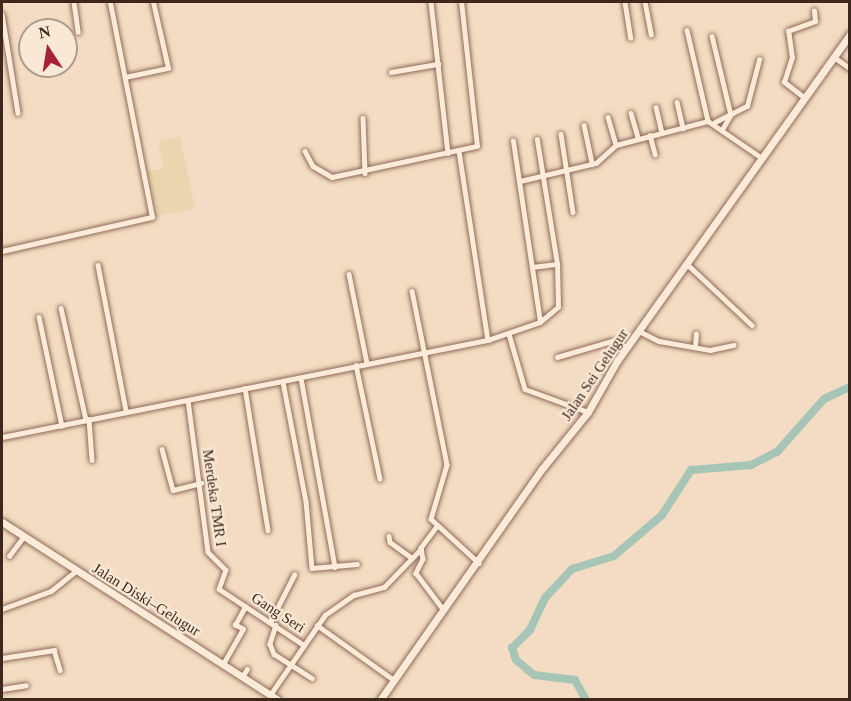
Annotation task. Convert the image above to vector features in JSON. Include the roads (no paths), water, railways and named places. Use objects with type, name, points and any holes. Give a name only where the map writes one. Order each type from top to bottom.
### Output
[{"type":"main road","name":"Jalan Sei Gelugur","points":[[380,699],[443,609],[479,563],[541,470],[588,412],[628,347],[849,34]]},
{"type":"main road","name":"Jalan Diski–Gelugur","points":[[2,522],[76,572],[275,698]]},
{"type":"street","points":[[74,2],[76,18]]},
{"type":"street","points":[[2,251],[152,217],[110,2]]},
{"type":"street","points":[[125,77],[168,68],[153,2]]},
{"type":"street","points":[[431,2],[447,153]]},
{"type":"street","points":[[305,151],[313,166],[329,177],[365,172],[459,151],[477,144],[461,2]]},
{"type":"street","points":[[624,2],[631,38]]},
{"type":"street","points":[[645,2],[651,34]]},
{"type":"street","points":[[803,97],[784,81],[792,58],[788,31],[815,21],[814,11]]},
{"type":"street","points":[[2,14],[18,113]]},
{"type":"street","points":[[687,30],[708,121]]},
{"type":"street","points":[[712,36],[731,115],[723,129]]},
{"type":"street","points":[[834,57],[849,68]]},
{"type":"street","points":[[520,181],[592,165],[616,145],[708,121],[715,122],[731,115],[750,100],[759,60]]},
{"type":"street","points":[[391,72],[438,64]]},
{"type":"street","points":[[677,102],[683,128]]},
{"type":"street","points":[[656,107],[662,132]]},
{"type":"street","points":[[630,113],[638,138]]},
{"type":"street","points":[[608,117],[616,145]]},
{"type":"street","points":[[363,118],[365,172]]},
{"type":"street","points":[[715,122],[762,159]]},
{"type":"street","points":[[584,124],[592,165]]},
{"type":"street","points":[[561,134],[573,212]]},
{"type":"street","points":[[650,135],[655,154]]},
{"type":"street","points":[[2,437],[488,340],[540,322],[558,307],[557,264],[537,140]]},
{"type":"street","points":[[513,141],[540,322]]},
{"type":"street","points":[[459,151],[488,340]]},
{"type":"street","points":[[532,267],[557,264]]},
{"type":"street","points":[[687,264],[752,325]]},
{"type":"street","points":[[98,265],[126,411]]},
{"type":"street","points":[[349,274],[367,363]]},
{"type":"street","points":[[412,291],[447,465],[432,511],[436,528],[479,563]]},
{"type":"street","points":[[61,308],[88,420],[92,460]]},
{"type":"street","points":[[39,317],[62,426]]},
{"type":"street","points":[[640,332],[659,341],[695,347],[724,350],[733,345]]},
{"type":"street","points":[[509,334],[525,389],[588,412]]},
{"type":"street","points":[[695,347],[696,334]]},
{"type":"street","points":[[557,357],[612,341],[628,347]]},
{"type":"street","points":[[356,365],[380,479]]},
{"type":"street","points":[[301,378],[335,567]]},
{"type":"street","points":[[283,382],[310,524],[310,564],[315,570],[357,564]]},
{"type":"street","points":[[245,388],[268,530]]},
{"type":"street","name":"Merdeka TMR I","points":[[188,400],[201,483],[208,552],[226,570],[219,590]]},
{"type":"street","points":[[162,449],[172,490],[201,483]]},
{"type":"street","points":[[304,645],[317,625],[343,601],[384,586],[421,549],[436,528]]},
{"type":"street","points":[[9,556],[24,536]]},
{"type":"street","points":[[389,536],[390,542],[412,558]]},
{"type":"street","points":[[421,549],[423,559],[416,573],[443,609]]},
{"type":"street","points":[[2,609],[51,591],[76,572]]},
{"type":"street","points":[[270,622],[294,574]]},
{"type":"street","name":"Gang Seri","points":[[219,590],[304,645],[289,665],[275,698]]},
{"type":"street","points":[[223,664],[243,629],[235,625],[245,607]]},
{"type":"street","points":[[317,625],[394,680]]},
{"type":"street","points":[[276,626],[271,648],[289,665],[312,678]]},
{"type":"street","points":[[2,658],[54,650],[60,670]]},
{"type":"street","points":[[242,677],[247,669]]},
{"type":"street","points":[[2,689],[26,685]]},
{"type":"waterway","points":[[586,700],[575,680],[534,675],[516,660],[512,648],[530,630],[545,598],[572,569],[614,556],[662,515],[691,470],[751,465],[777,452],[824,399],[850,387]]}]
